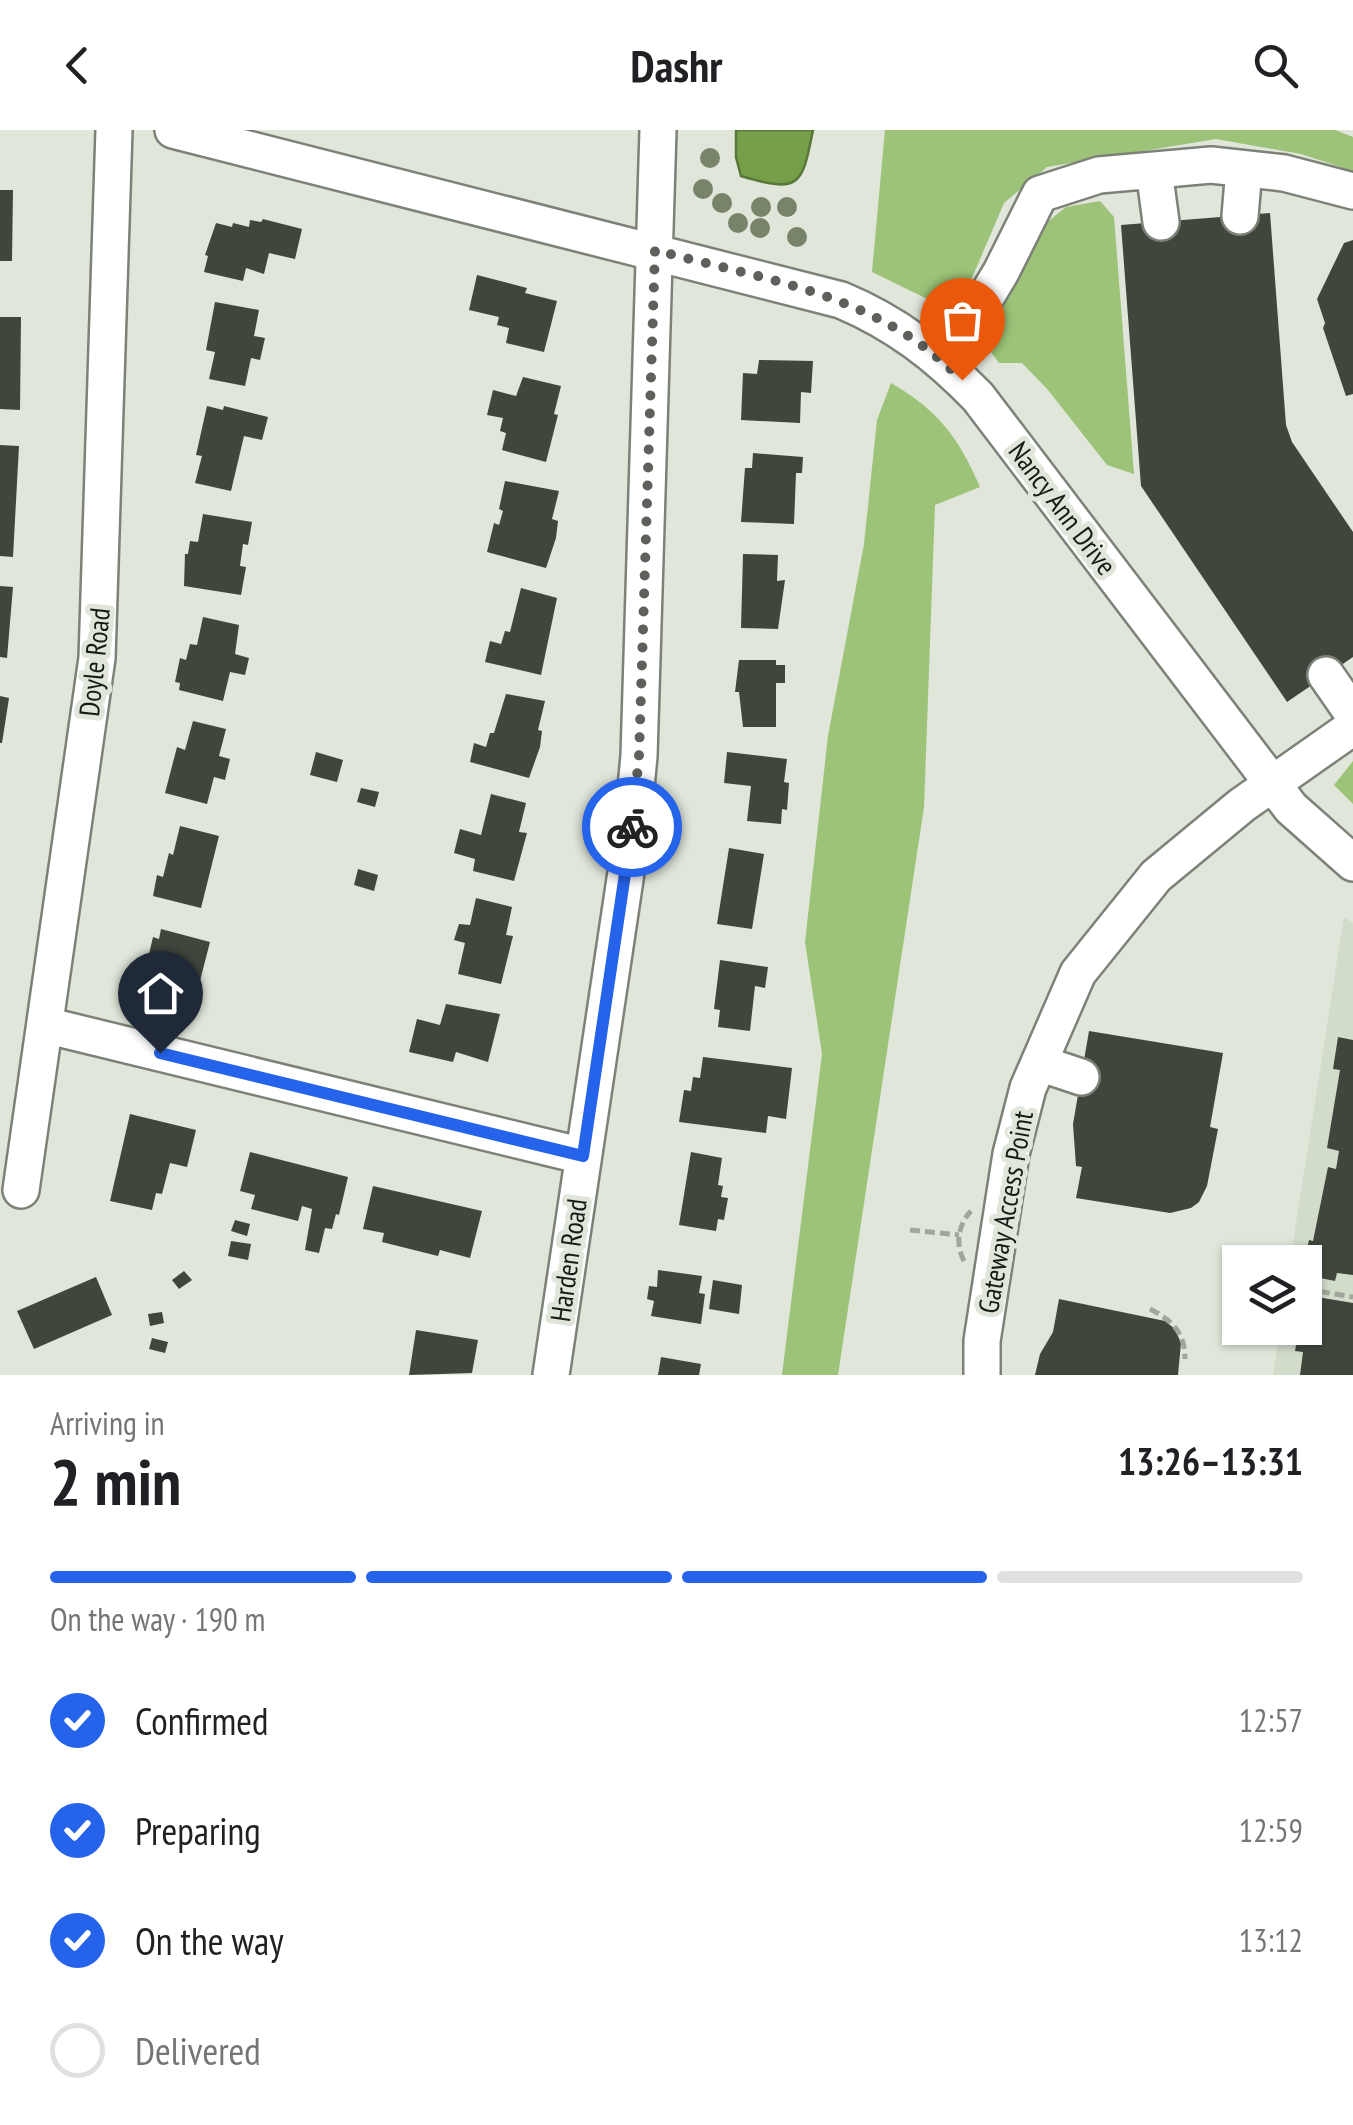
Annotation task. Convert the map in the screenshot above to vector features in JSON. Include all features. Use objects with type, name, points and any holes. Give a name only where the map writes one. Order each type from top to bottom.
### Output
[{"type":"street","name":"Doyle Road","points":[[21,1190],[97,658],[114,130]]},
{"type":"street","name":"Nancy Ann Drive","points":[[173,130],[841,300],[900,329],[946,364],[978,397],[1272,782],[1310,827],[1353,863]]},
{"type":"street","name":"Harden Road","points":[[551,1375],[639,756],[658,130]]},
{"type":"street","points":[[946,364],[1001,272],[1040,194],[1099,175],[1211,166],[1284,173],[1353,191]]},
{"type":"street","points":[[1240,216],[1244,169]]},
{"type":"street","points":[[1154,170],[1162,222]]},
{"type":"street","points":[[1326,675],[1353,714]]},
{"type":"street","name":"Gateway Access Point","points":[[982,1375],[982,1341],[1011,1154],[1028,1088],[1078,972],[1156,876],[1272,782],[1353,727]]},
{"type":"street","points":[[45,1025],[583,1156]]},
{"type":"street","points":[[1039,1063],[1081,1077]]},
{"type":"path","points":[[910,1230],[958,1236]]},
{"type":"path","points":[[1322,1293],[1353,1297]]},
{"type":"path","points":[[1150,1309],[1175,1324],[1185,1360]]},
{"type":"shaded area","points":[[736,130],[813,130],[801,173],[787,184],[741,176]]},
{"type":"shaded area","points":[[885,130],[1335,130],[1353,137],[1353,171],[1301,154],[1216,139],[1047,167],[1004,203],[963,299],[952,311],[872,272]]},
{"type":"shaded area","points":[[1100,201],[1114,217],[1134,474],[1107,465],[1022,363],[999,363],[987,347],[1035,232],[1066,207]]},
{"type":"shaded area","points":[[891,383],[922,404],[945,427],[980,487],[935,505],[924,807],[838,1375],[782,1375],[822,1054],[805,942],[828,736],[864,544],[877,420]]},
{"type":"shaded area","points":[[1353,761],[1353,804],[1334,785]]},
{"type":"shaded area","points":[[1344,917],[1353,923],[1353,1375],[1273,1375],[1277,1345],[1322,1345],[1322,1245],[1293,1245]]},
{"type":"building","points":[[0,190],[13,190],[12,261],[0,261]]},
{"type":"building","points":[[1270,213],[1286,425],[1292,442],[1353,532],[1353,657],[1287,702],[1141,486],[1121,225]]},
{"type":"building","points":[[263,219],[302,229],[295,259],[269,253],[264,274],[246,268],[243,281],[204,272],[208,256],[205,255],[216,223],[249,227],[250,220]]},
{"type":"building","points":[[1353,240],[1353,394],[1346,396],[1317,299],[1344,243]]},
{"type":"building","points":[[477,275],[527,288],[525,293],[557,301],[544,352],[506,343],[509,328],[497,325],[499,317],[469,310]]},
{"type":"building","points":[[215,302],[259,310],[254,336],[265,338],[260,360],[251,358],[245,386],[209,379],[215,352],[206,350]]},
{"type":"building","points":[[0,317],[21,317],[20,410],[0,409]]},
{"type":"building","points":[[759,360],[813,361],[811,393],[801,392],[800,423],[741,420],[743,373],[757,374]]},
{"type":"building","points":[[523,377],[561,386],[546,462],[502,450],[506,433],[500,431],[503,418],[487,415],[493,390],[516,396]]},
{"type":"building","points":[[207,406],[223,410],[224,406],[268,417],[262,440],[244,436],[231,491],[195,483],[202,456],[196,455]]},
{"type":"building","points":[[0,445],[19,446],[13,557],[0,556]]},
{"type":"building","points":[[753,453],[803,457],[802,473],[796,473],[794,524],[741,522],[745,468],[752,468]]},
{"type":"building","points":[[505,481],[559,491],[552,519],[558,521],[556,538],[546,568],[487,552],[494,523],[499,525],[503,511],[499,509]]},
{"type":"building","points":[[203,514],[252,522],[248,545],[243,544],[240,566],[246,567],[241,595],[184,586],[185,554],[190,541],[198,542]]},
{"type":"building","points":[[743,554],[778,555],[777,581],[785,580],[778,629],[741,628]]},
{"type":"building","points":[[0,586],[13,587],[7,658],[0,657]]},
{"type":"building","points":[[521,588],[557,598],[541,675],[485,662],[490,641],[501,644],[505,631],[510,632]]},
{"type":"building","points":[[203,617],[239,625],[235,654],[249,658],[245,675],[230,672],[223,701],[179,690],[180,683],[175,682],[180,658],[186,660],[190,644],[197,645]]},
{"type":"building","points":[[739,660],[776,660],[776,665],[785,665],[785,683],[776,683],[776,727],[743,727],[739,692],[735,692]]},
{"type":"building","points":[[506,694],[545,701],[538,730],[542,731],[540,747],[529,778],[470,762],[474,743],[486,747],[490,733],[494,733]]},
{"type":"building","points":[[0,696],[9,698],[2,743],[0,743]]},
{"type":"building","points":[[193,721],[226,729],[219,756],[230,759],[225,780],[214,777],[207,804],[165,793],[177,747],[185,750]]},
{"type":"building","points":[[316,752],[343,760],[337,782],[310,775]]},
{"type":"building","points":[[727,752],[787,759],[787,810],[782,809],[781,824],[747,821],[751,786],[724,783]]},
{"type":"building","points":[[361,788],[379,792],[375,807],[357,802]]},
{"type":"building","points":[[491,794],[526,803],[519,832],[527,833],[514,881],[473,871],[475,859],[454,853],[460,829],[481,835]]},
{"type":"building","points":[[180,826],[219,836],[201,908],[153,896],[157,875],[163,877],[169,853],[173,855]]},
{"type":"building","points":[[729,848],[764,854],[752,929],[717,924]]},
{"type":"building","points":[[358,869],[378,875],[374,891],[354,885]]},
{"type":"building","points":[[476,898],[512,907],[506,935],[513,936],[501,984],[458,974],[465,943],[454,940],[459,924],[470,925]]},
{"type":"building","points":[[161,929],[210,942],[194,1004],[164,996],[165,991],[150,987],[154,970],[146,967],[153,937],[159,939]]},
{"type":"building","points":[[720,960],[768,967],[765,988],[755,986],[750,1031],[718,1027],[720,1010],[714,1009]]},
{"type":"building","points":[[446,1004],[500,1014],[488,1062],[456,1052],[453,1062],[409,1052],[417,1019],[440,1025]]},
{"type":"building","points":[[1089,1031],[1223,1053],[1210,1127],[1218,1129],[1207,1186],[1191,1208],[1170,1213],[1076,1198],[1082,1167],[1076,1166],[1073,1124]]},
{"type":"building","points":[[1338,1037],[1353,1040],[1353,1275],[1337,1273],[1335,1281],[1322,1278],[1322,1245],[1308,1245],[1309,1240],[1313,1241],[1328,1167],[1336,1169],[1339,1151],[1327,1148],[1340,1070],[1333,1069]]},
{"type":"building","points":[[703,1057],[792,1068],[786,1119],[768,1116],[766,1133],[679,1122],[684,1090],[691,1091],[693,1077],[700,1078]]},
{"type":"building","points":[[130,1114],[196,1130],[187,1167],[170,1163],[162,1194],[156,1193],[152,1210],[110,1201]]},
{"type":"building","points":[[250,1152],[348,1177],[339,1215],[336,1214],[332,1229],[325,1228],[319,1253],[305,1250],[312,1209],[302,1206],[298,1221],[251,1209],[255,1195],[240,1191]]},
{"type":"building","points":[[691,1152],[722,1158],[718,1185],[723,1186],[721,1197],[728,1198],[724,1220],[718,1219],[716,1231],[679,1225]]},
{"type":"building","points":[[373,1186],[482,1211],[470,1258],[440,1250],[438,1256],[382,1242],[384,1233],[363,1229]]},
{"type":"building","points":[[235,1220],[250,1224],[247,1236],[231,1231]]},
{"type":"building","points":[[231,1241],[251,1244],[248,1260],[228,1256]]},
{"type":"building","points":[[658,1270],[702,1276],[699,1293],[705,1294],[701,1324],[651,1316],[654,1301],[647,1299],[649,1286],[657,1287]]},
{"type":"building","points":[[184,1271],[192,1280],[179,1289],[172,1280]]},
{"type":"building","points":[[96,1277],[112,1315],[34,1349],[17,1311]]},
{"type":"building","points":[[713,1280],[742,1285],[739,1314],[709,1309]]},
{"type":"building","points":[[1322,1298],[1353,1303],[1353,1375],[1300,1375],[1303,1352],[1295,1351],[1296,1345],[1322,1345]]},
{"type":"building","points":[[1059,1299],[1165,1321],[1175,1329],[1181,1343],[1178,1375],[1035,1375],[1040,1354],[1053,1332]]},
{"type":"building","points":[[162,1312],[164,1323],[150,1326],[148,1314]]},
{"type":"building","points":[[416,1330],[478,1340],[472,1373],[409,1375]]},
{"type":"building","points":[[152,1338],[168,1342],[165,1353],[149,1349]]},
{"type":"building","points":[[661,1357],[701,1364],[699,1375],[658,1375]]},
{"type":"way so far","points":[[632,827],[639,756],[655,250],[841,300],[872,312],[924,346],[962,380]]},
{"type":"route","points":[[160,1053],[583,1156],[632,827]]}]
